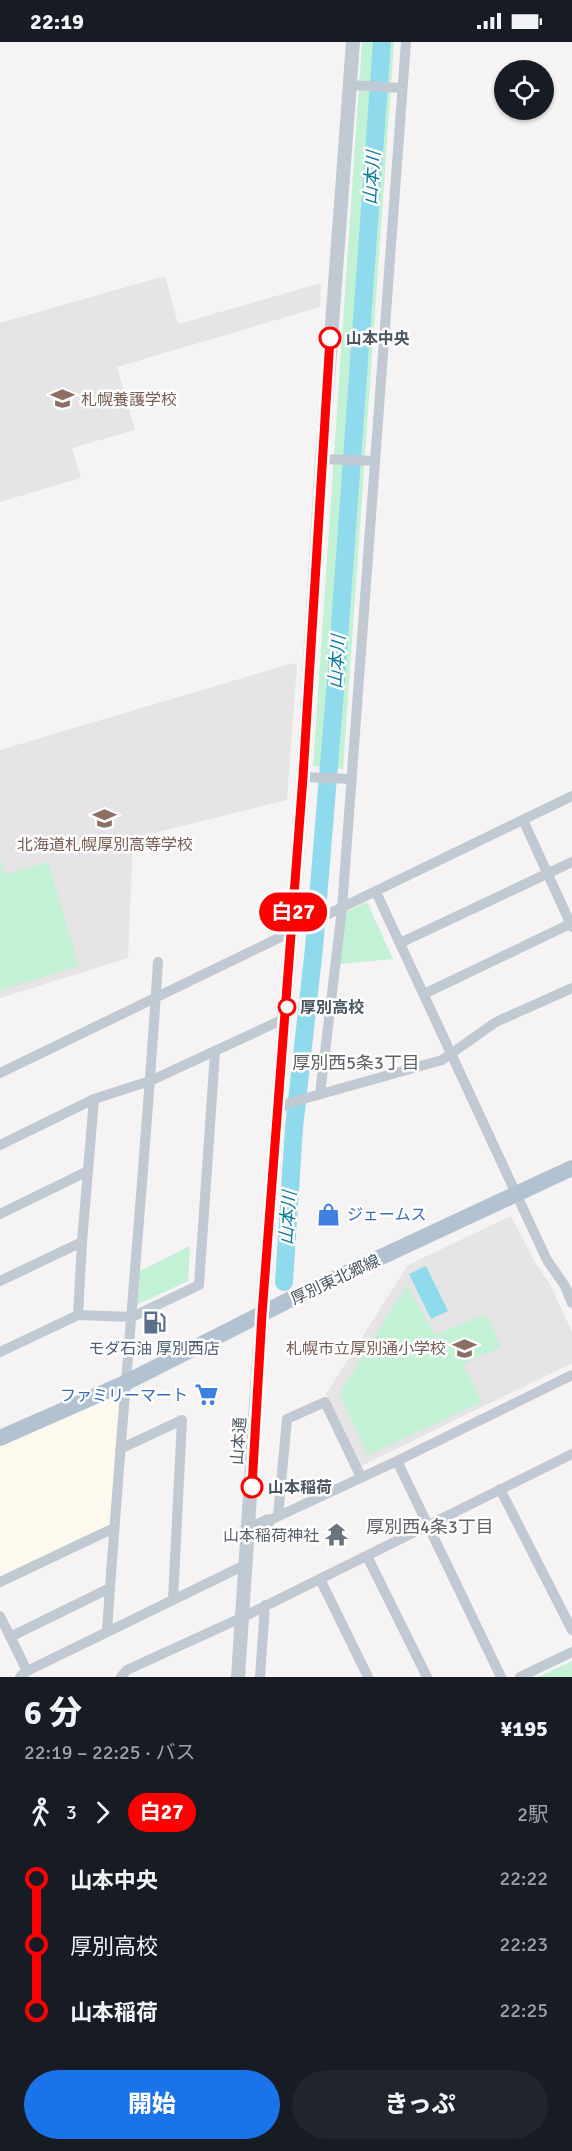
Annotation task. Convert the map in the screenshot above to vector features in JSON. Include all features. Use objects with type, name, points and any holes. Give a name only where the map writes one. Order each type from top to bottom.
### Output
[{"type":"main road","name":"厚別東北郷線","points":[[0,1438],[125,1383],[262,1314],[572,1168]]},
{"type":"street","name":"山本通","points":[[238,1677],[247,1615],[247,1564],[263,1523],[262,1314],[284,1106],[286,1018],[322,459],[353,42]]},
{"type":"street","points":[[320,1094],[339,910],[346,779],[398,88],[405,42]]},
{"type":"street","points":[[350,85],[398,88]]},
{"type":"street","points":[[322,459],[371,461]]},
{"type":"street","points":[[303,777],[346,779]]},
{"type":"street","points":[[0,1073],[572,796]]},
{"type":"street","points":[[424,994],[572,925],[546,874],[523,820]]},
{"type":"street","points":[[400,943],[572,862]]},
{"type":"street","points":[[376,892],[547,1260],[568,1284],[572,1303]]},
{"type":"street","points":[[107,1631],[158,962]]},
{"type":"street","points":[[284,1106],[308,1097],[442,1060],[496,1022],[572,988]]},
{"type":"street","points":[[0,1145],[94,1099],[150,1081],[286,1018]]},
{"type":"street","points":[[0,1352],[78,1315],[132,1317],[198,1285],[215,1052]]},
{"type":"street","points":[[78,1315],[94,1099]]},
{"type":"street","points":[[0,1214],[87,1172]]},
{"type":"street","points":[[0,1281],[82,1242]]},
{"type":"street","points":[[263,1523],[572,1375]]},
{"type":"street","points":[[263,1523],[287,1419],[325,1402],[361,1478]]},
{"type":"street","points":[[120,1449],[182,1420],[173,1599]]},
{"type":"street","points":[[121,1677],[127,1670],[247,1615],[500,1489],[570,1459]]},
{"type":"street","points":[[396,1461],[501,1677]]},
{"type":"street","points":[[500,1489],[572,1630]]},
{"type":"street","points":[[0,1582],[114,1528]]},
{"type":"street","points":[[367,1556],[427,1677]]},
{"type":"street","points":[[0,1616],[24,1674],[107,1631],[247,1564]]},
{"type":"street","points":[[320,1579],[368,1677]]},
{"type":"street","points":[[10,1637],[110,1588]]},
{"type":"street","points":[[260,1677],[263,1606]]},
{"type":"street","points":[[520,1677],[572,1652]]},
{"type":"shaded area","name":"札幌養護学校","points":[[165,276],[178,324],[321,283],[320,307],[117,367],[135,430],[72,448],[81,478],[0,502],[0,323]]},
{"type":"shaded area","name":"北海道札幌厚別高等学校","points":[[293,663],[297,665],[287,800],[133,838],[128,958],[0,998],[0,750]]},
{"type":"shaded area","name":"札幌市立厚別通小学校","points":[[511,1216],[535,1262],[550,1284],[572,1332],[572,1363],[361,1466],[326,1394],[408,1265]]},
{"type":"shaded area","points":[[125,1383],[114,1528],[0,1582],[0,1438]]},
{"type":"green space","points":[[362,42],[394,42],[343,769],[313,766]]},
{"type":"green space","points":[[0,858],[5,875],[48,862],[79,966],[0,990]]},
{"type":"green space","points":[[367,902],[393,959],[340,964],[344,913]]},
{"type":"green space","points":[[190,1246],[188,1281],[136,1305],[138,1272]]},
{"type":"green space","points":[[407,1285],[435,1335],[486,1314],[501,1347],[463,1364],[482,1402],[368,1455],[339,1394]]},
{"type":"green space","points":[[572,1661],[572,1677],[538,1677]]},
{"type":"water","points":[[426,1266],[448,1311],[431,1319],[409,1274]]},
{"type":"waterway","name":"山本川","points":[[284,1282],[294,1128],[314,948],[337,667],[382,42]]},
{"type":"bus line","name":"白27","points":[[252,1487],[262,1314],[303,777],[330,338]]},
{"type":"place","name":"山本中央","points":[[330,338]]},
{"type":"place","name":"札幌養護学校","points":[[63,399]]},
{"type":"place","name":"北海道札幌厚別高等学校","points":[[105,819]]},
{"type":"place","name":"厚別高校","points":[[287,1007]]},
{"type":"place","name":"ジェームス","points":[[329,1214]]},
{"type":"place","name":"モダ石油 厚別西店","points":[[154,1323]]},
{"type":"place","name":"札幌市立厚別通小学校","points":[[464,1348]]},
{"type":"place","name":"ファミリーマート","points":[[206,1395]]},
{"type":"place","name":"山本稲荷","points":[[252,1487]]},
{"type":"place","name":"山本稲荷神社","points":[[337,1535]]},
{"type":"district","name":"厚別西5条3丁目","points":[[356,1063]]},
{"type":"district","name":"厚別西4条3丁目","points":[[430,1527]]}]
